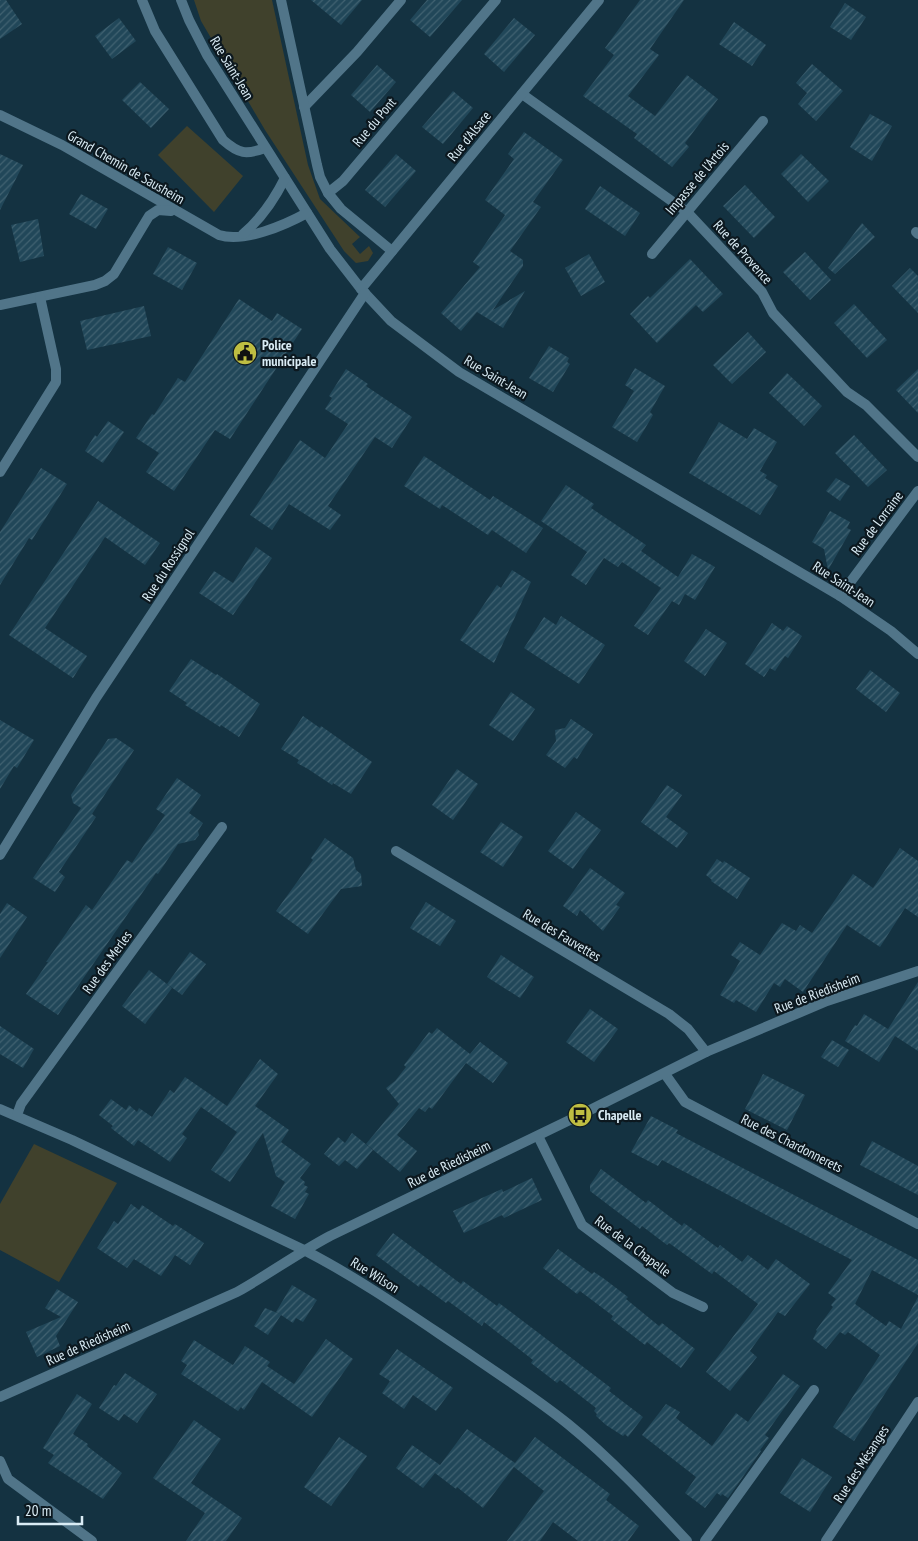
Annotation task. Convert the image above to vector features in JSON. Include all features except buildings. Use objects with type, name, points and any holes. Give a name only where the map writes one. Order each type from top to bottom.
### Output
[{"type":"street","points":[[142,0],[155,31],[223,140],[238,152],[252,152],[265,148]]},
{"type":"street","name":"Rue Saint-Jean","points":[[181,0],[207,55],[334,255],[363,291],[392,321],[459,372],[840,596],[891,631],[918,654]]},
{"type":"street","points":[[281,0],[317,165],[328,193],[341,209],[392,251]]},
{"type":"street","points":[[304,106],[357,52],[401,0]]},
{"type":"street","name":"Rue du Pont","points":[[328,193],[343,181],[496,0]]},
{"type":"street","name":"Rue d'Alsace","points":[[363,291],[392,251],[599,0]]},
{"type":"street","name":"Rue de Provence","points":[[522,94],[687,212],[762,292],[773,313],[847,392],[866,405],[918,457]]},
{"type":"street","name":"Grand Chemin de Sausheim","points":[[0,116],[62,145],[179,214],[219,235],[233,238],[240,237],[285,224],[307,213]]},
{"type":"street","name":"Impasse de l'Artois","points":[[652,254],[763,121]]},
{"type":"street","points":[[240,237],[262,216],[285,178]]},
{"type":"street","points":[[0,305],[105,281],[119,268],[149,216],[154,212],[163,210],[179,214]]},
{"type":"street","name":"Rue du Rossignol","points":[[0,855],[4,841],[96,698],[363,291]]},
{"type":"street","points":[[0,472],[56,382],[56,369],[40,297]]},
{"type":"street","name":"Rue de Lorraine","points":[[840,596],[918,491]]},
{"type":"street","name":"Rue des Merles","points":[[16,1115],[21,1104],[222,827]]},
{"type":"street","name":"Rue des Fauvettes","points":[[396,851],[669,1014],[688,1029],[706,1052]]},
{"type":"street","name":"Rue de Riedisheim","points":[[0,1397],[237,1292],[272,1272],[304,1250],[665,1074],[706,1052],[827,1002],[918,971]]},
{"type":"street","name":"Rue des Chardonnerets","points":[[665,1074],[684,1102],[918,1224]]},
{"type":"street","name":"Rue Wilson","points":[[0,1109],[72,1140],[304,1250],[382,1295],[526,1393],[568,1424],[617,1468],[687,1541]]},
{"type":"street","name":"Rue de la Chapelle","points":[[538,1136],[582,1225],[673,1293],[703,1307]]},
{"type":"street","points":[[705,1541],[814,1390]]},
{"type":"street","name":"Rue des Mésanges","points":[[826,1541],[918,1402]]},
{"type":"street","points":[[0,1462],[8,1478],[92,1541]]},
{"type":"green space","points":[[194,0],[272,0],[308,165],[320,199],[360,237],[352,244],[360,254],[369,246],[373,253],[368,261],[356,263],[344,251],[265,130],[201,21]]},
{"type":"green space","points":[[187,126],[243,176],[214,212],[158,155]]},
{"type":"green space","points":[[34,1144],[117,1183],[59,1282],[0,1250],[0,1204]]},
{"type":"place","name":"Police municipale","points":[[245,353]]},
{"type":"place","name":"Chapelle","points":[[580,1115]]}]
